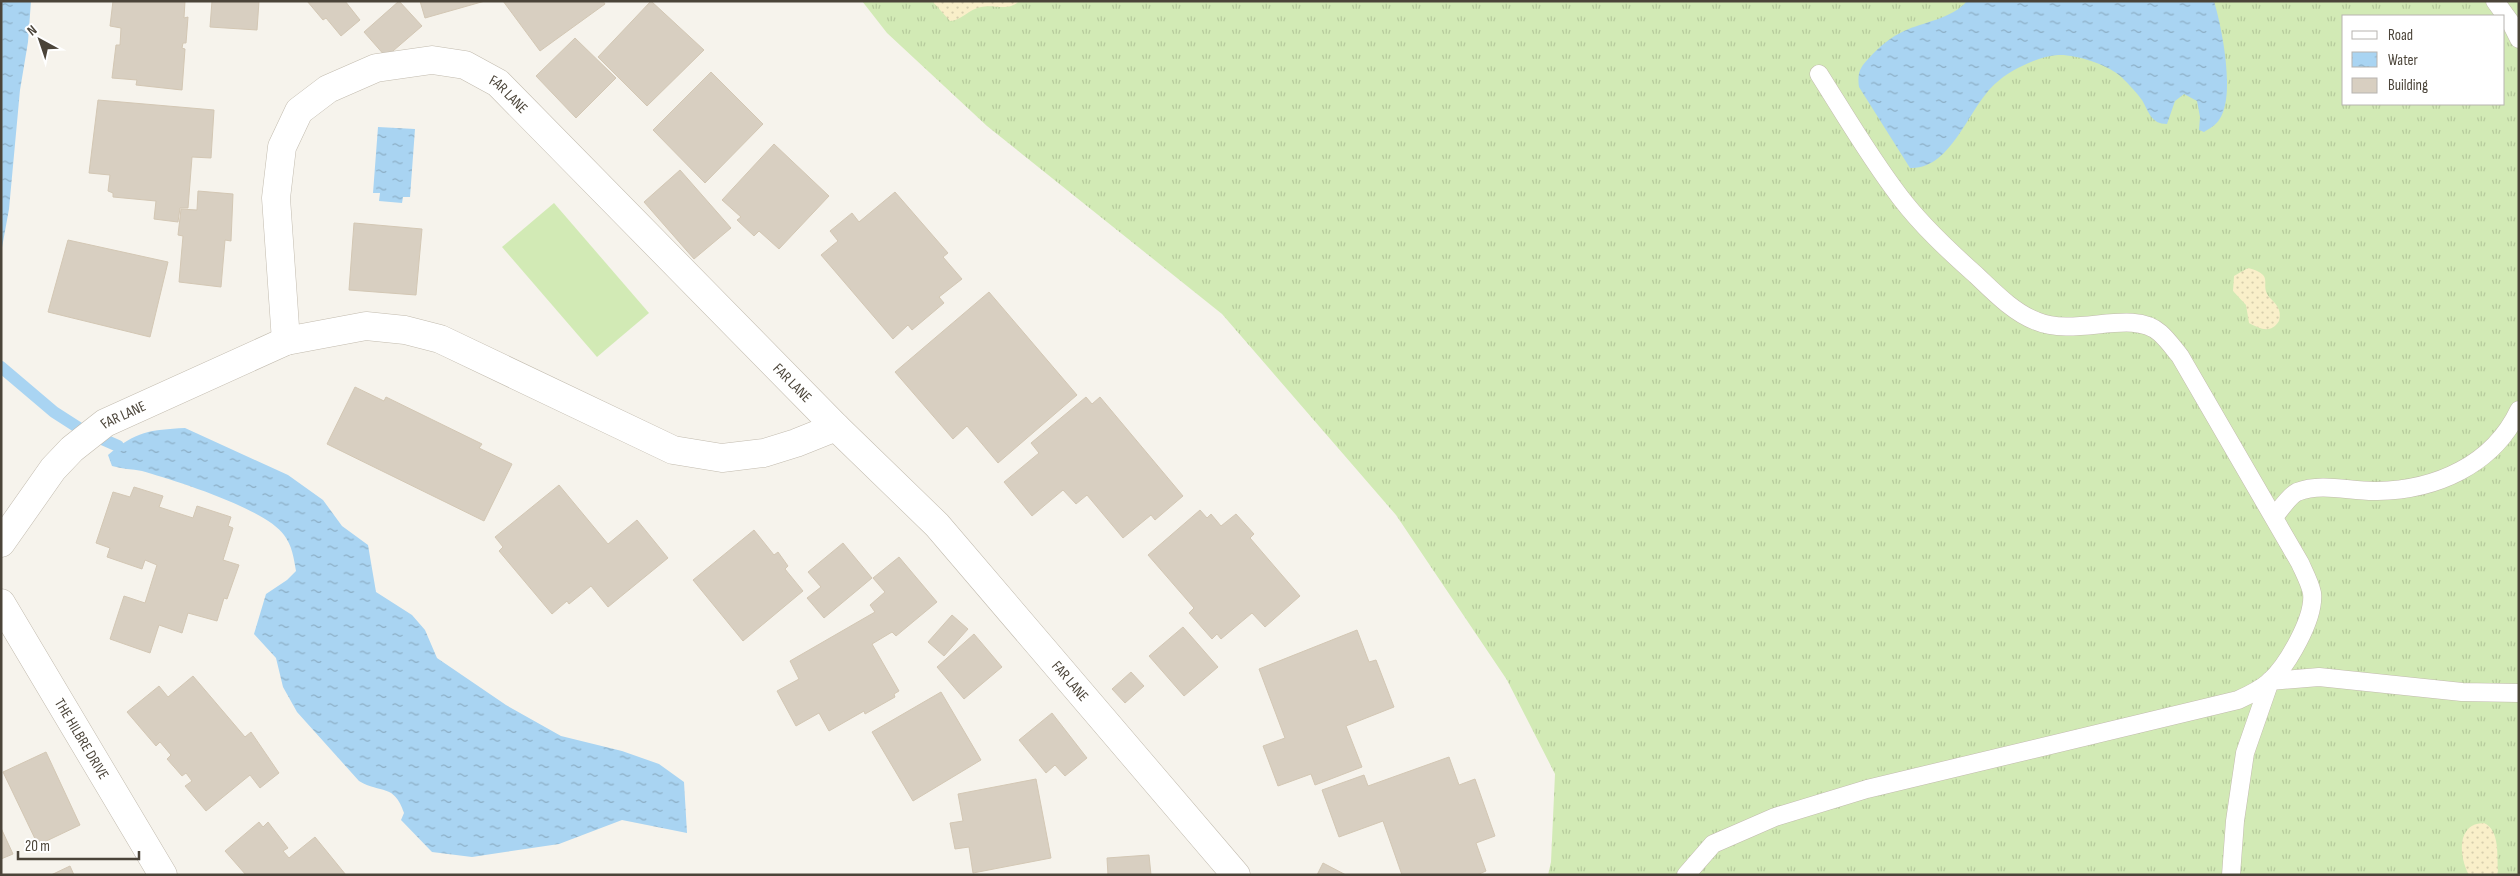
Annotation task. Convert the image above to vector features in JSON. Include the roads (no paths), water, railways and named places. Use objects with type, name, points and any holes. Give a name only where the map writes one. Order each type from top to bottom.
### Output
[{"type":"street","name":"FAR LANE","points":[[286,341],[276,198],[282,147],[299,111],[328,89],[376,68],[432,60],[465,65],[498,83],[836,427],[937,525],[1236,875]]},
{"type":"street","name":"FAR LANE","points":[[1,543],[53,469],[72,449],[105,423],[286,341],[366,326],[404,330],[440,339],[673,450],[722,458],[764,453],[836,427]]},
{"type":"street","name":"THE HILBRE DRIVE","points":[[1,602],[163,875]]},
{"type":"lane","points":[[2495,1],[2511,23],[2519,40]]},
{"type":"lane","points":[[1686,875],[1713,844],[1775,818],[1894,782],[2238,700],[2258,690],[2270,681],[2296,647],[2310,612],[2312,593],[2300,563],[2180,356],[2160,332],[2142,324],[2129,322],[2057,328],[2036,321],[2015,310],[1936,239],[1900,197],[1819,74]]},
{"type":"lane","points":[[2274,517],[2296,493],[2312,489],[2337,488],[2377,492],[2438,483],[2466,469],[2492,449],[2512,426],[2519,410]]},
{"type":"lane","points":[[2270,681],[2319,677],[2462,692],[2519,693]]},
{"type":"lane","points":[[2231,875],[2235,821],[2245,753],[2270,681]]},
{"type":"water","points":[[1,1],[31,1],[28,42],[20,90],[9,209],[1,253]]},
{"type":"water","points":[[1967,1],[2214,1],[2221,28],[2226,62],[2227,96],[2224,109],[2218,122],[2204,132],[2199,130],[2200,117],[2197,101],[2184,94],[2175,101],[2167,124],[2157,122],[2138,95],[2113,71],[2081,58],[2065,55],[2050,56],[2025,64],[2002,78],[1986,93],[1949,148],[1937,159],[1925,166],[1910,168],[1859,87],[1858,78],[1860,70],[1874,53],[1895,36],[1954,12]]},
{"type":"water","points":[[378,127],[415,129],[410,197],[403,197],[402,203],[379,201],[380,193],[373,193]]},
{"type":"water","points":[[185,428],[288,475],[323,500],[342,526],[368,545],[376,592],[412,615],[425,630],[437,658],[506,705],[561,736],[622,751],[659,764],[684,782],[687,833],[622,820],[559,844],[472,857],[432,852],[401,820],[404,813],[396,797],[391,793],[359,781],[297,712],[283,687],[276,658],[254,634],[266,594],[287,580],[296,571],[291,548],[284,535],[274,525],[259,515],[218,497],[142,471],[112,466],[108,455],[135,436],[153,431]]},
{"type":"waterway","points":[[1,367],[54,412],[82,430],[118,446]]}]
